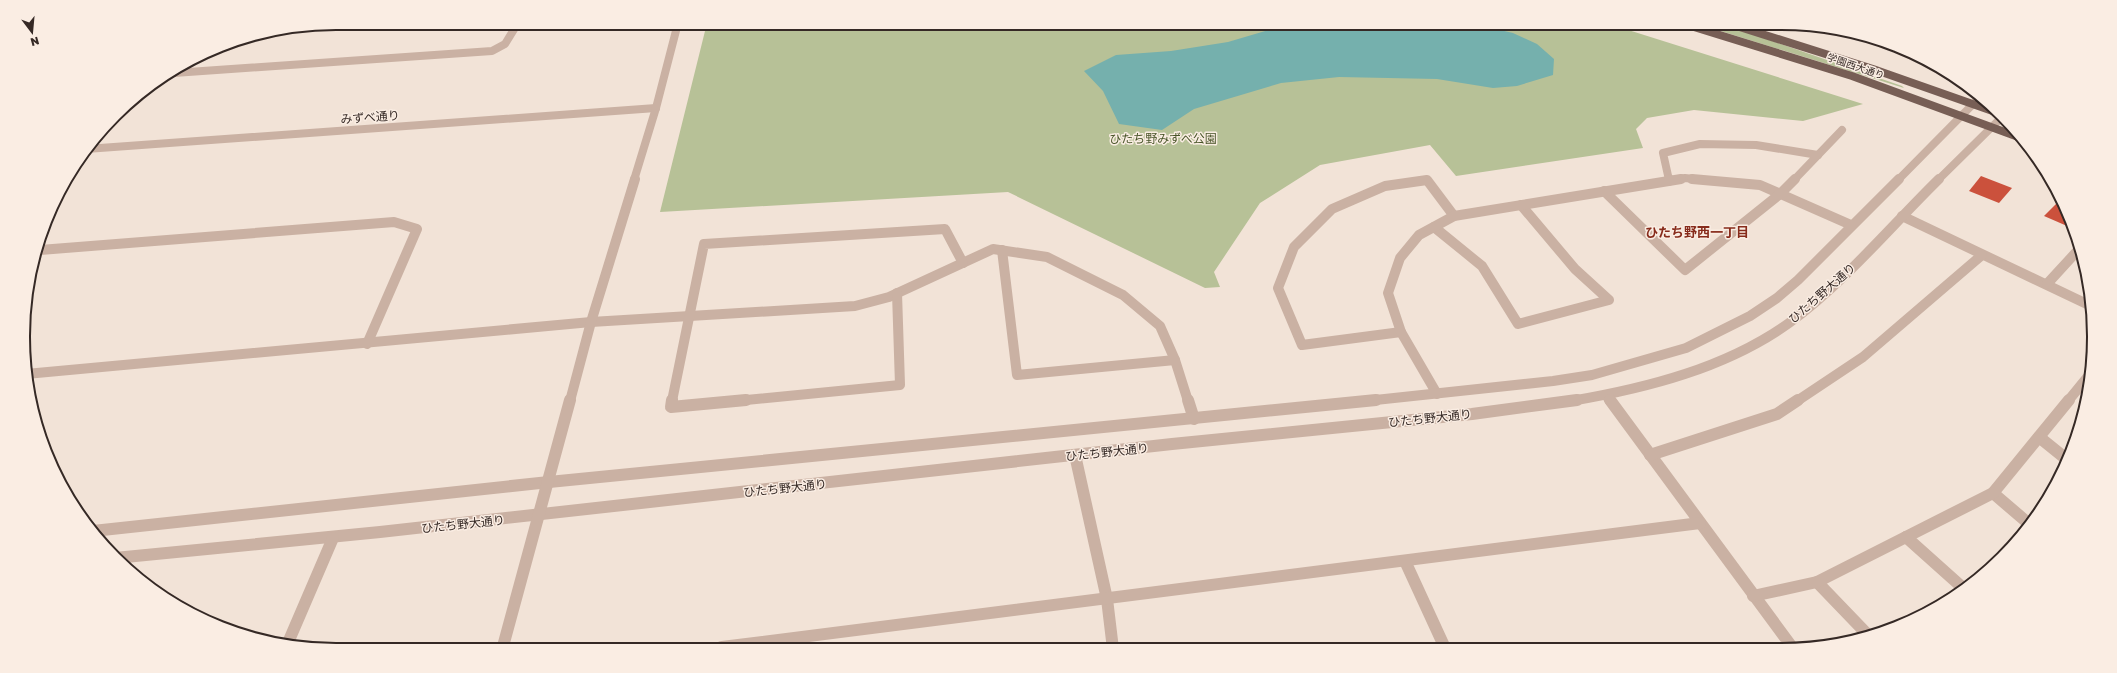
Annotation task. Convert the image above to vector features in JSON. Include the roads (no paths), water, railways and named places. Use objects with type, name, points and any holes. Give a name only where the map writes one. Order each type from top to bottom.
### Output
[{"type":"main road","name":"学園西大通り","points":[[1705,30],[1761,46],[1961,115],[2011,134]]},
{"type":"main road","name":"学園西大通り","points":[[1749,30],[1873,68],[1985,108]]},
{"type":"street","points":[[181,73],[492,51],[502,48],[509,41],[514,30]]},
{"type":"street","points":[[504,643],[549,482],[591,322],[656,108],[676,30]]},
{"type":"street","name":"ひたち野大通り","points":[[99,530],[549,482],[1437,394],[1592,375],[1686,348],[1750,316],[1777,298],[1798,280],[1976,100]]},
{"type":"street","name":"みずべ通り","points":[[94,148],[656,108]]},
{"type":"street","name":"ひたち野大通り","points":[[124,557],[333,538],[539,516],[1075,455],[1523,408],[1606,396],[1680,376],[1745,349],[1774,333],[1802,314],[1882,239],[1902,216],[1997,120]]},
{"type":"street","points":[[1604,191],[1685,270],[1780,194],[1842,130]]},
{"type":"street","points":[[1669,181],[1662,153],[1700,144],[1756,145],[1818,154]]},
{"type":"street","points":[[1437,394],[1401,332],[1388,293],[1400,258],[1419,235],[1454,216],[1685,178],[1760,185],[1851,225]]},
{"type":"street","points":[[1401,332],[1302,345],[1278,288],[1294,247],[1332,209],[1385,186],[1426,180],[1454,216]]},
{"type":"street","points":[[1434,227],[1482,266],[1518,324],[1609,300],[1575,269],[1521,205]]},
{"type":"street","points":[[1902,216],[2085,303]]},
{"type":"street","points":[[42,250],[394,222],[417,229],[367,344]]},
{"type":"street","points":[[897,293],[900,385],[671,407],[704,244],[944,229],[963,263]]},
{"type":"street","points":[[33,373],[367,344],[591,322],[855,306],[897,293],[993,249],[1047,257],[1123,295],[1160,326],[1175,360],[1194,419]]},
{"type":"street","points":[[1002,250],[1017,375],[1175,360]]},
{"type":"street","points":[[2047,284],[2076,253]]},
{"type":"street","points":[[1650,455],[1777,414],[1863,357],[1982,255]]},
{"type":"street","points":[[1753,596],[1817,582],[1993,493],[2083,384]]},
{"type":"street","points":[[1606,396],[1789,643]]},
{"type":"street","points":[[2039,437],[2063,456]]},
{"type":"street","points":[[1075,455],[1107,599],[1112,643]]},
{"type":"street","points":[[1993,493],[2025,521]]},
{"type":"street","points":[[754,643],[1700,523]]},
{"type":"street","points":[[1906,537],[1960,585]]},
{"type":"street","points":[[290,639],[333,538]]},
{"type":"street","points":[[1406,561],[1443,643]]},
{"type":"street","points":[[1817,582],[1865,632]]},
{"type":"water","points":[[1268,30],[1500,30],[1513,33],[1537,44],[1554,59],[1553,75],[1517,86],[1493,88],[1437,79],[1339,77],[1281,83],[1194,109],[1162,130],[1119,124],[1103,91],[1084,71],[1116,55],[1171,51],[1228,42]]},
{"type":"district","name":"ひたち野西一丁目","points":[[1697,232]]},
{"type":"park label","name":"ひたち野みずべ公園","points":[[1163,138]]}]
